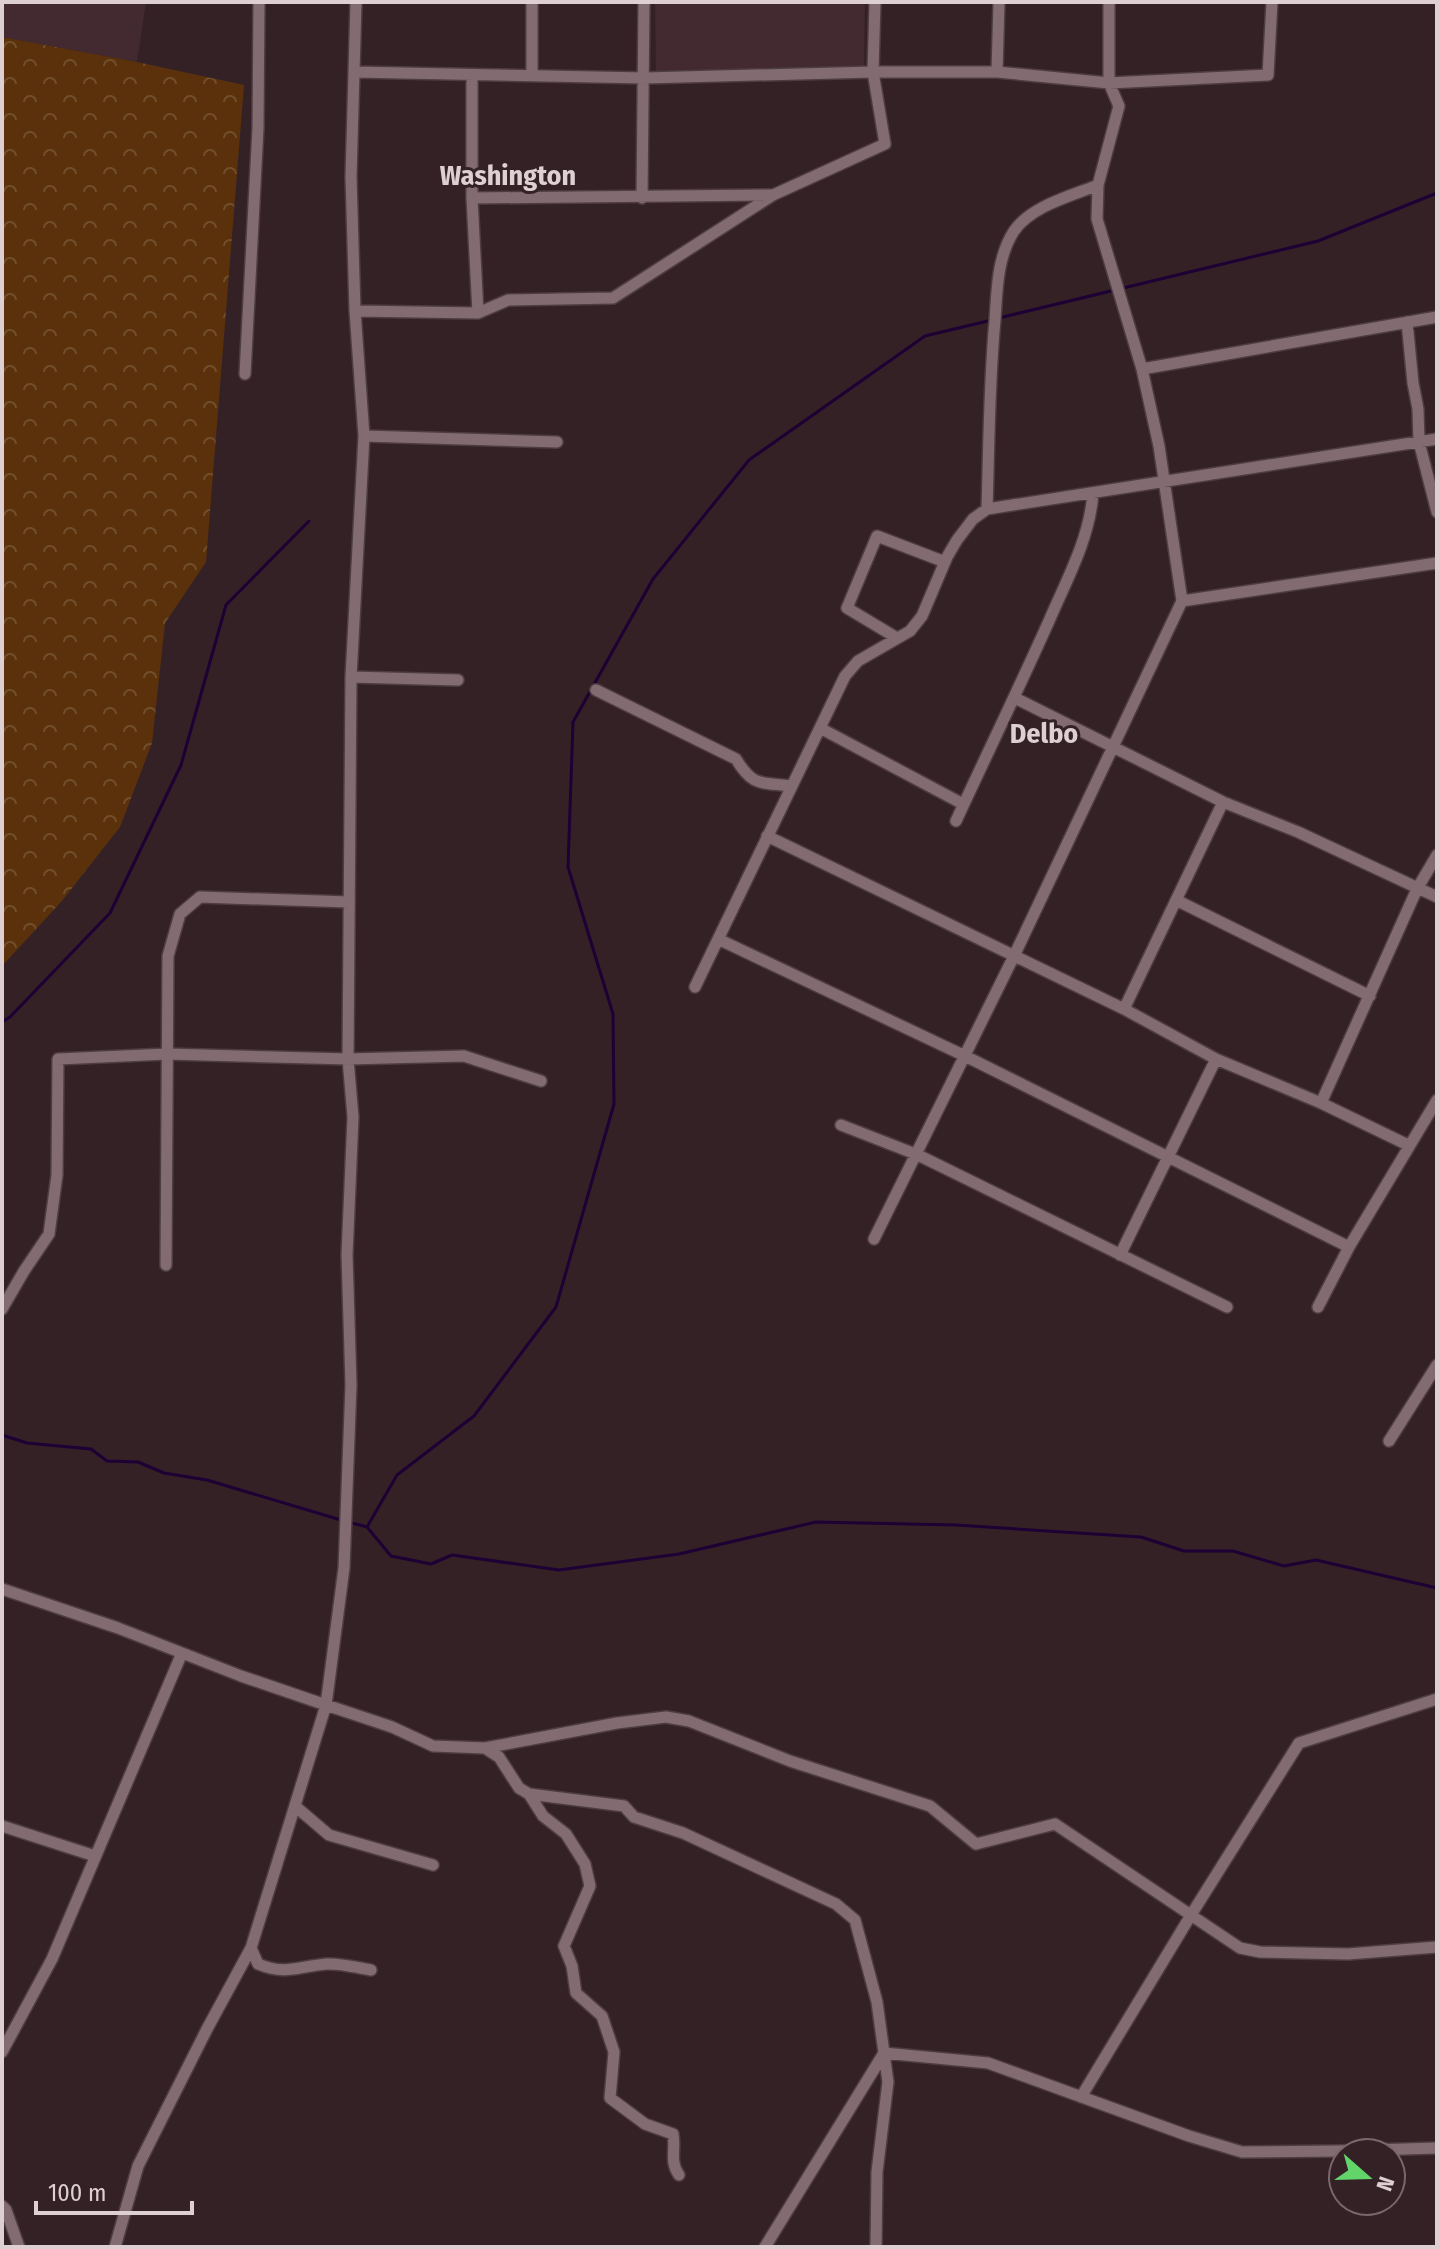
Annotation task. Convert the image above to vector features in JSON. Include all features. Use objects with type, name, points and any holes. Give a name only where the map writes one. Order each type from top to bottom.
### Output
[{"type":"street","points":[[245,374],[258,128],[259,2]]},
{"type":"street","points":[[115,2247],[138,2166],[251,1948],[326,1705],[344,1568],[351,1385],[347,1255],[353,1117],[348,1059],[351,677],[364,436],[355,311],[351,177],[356,2]]},
{"type":"street","points":[[532,2],[532,74]]},
{"type":"street","points":[[642,198],[644,2]]},
{"type":"street","points":[[355,311],[478,313],[508,300],[613,298],[773,195],[885,144],[873,72],[875,2]]},
{"type":"street","points":[[997,72],[999,2]]},
{"type":"street","points":[[874,1239],[918,1155],[1182,601],[1159,446],[1142,369],[1097,219],[1098,185],[1119,106],[1109,83],[1109,2]]},
{"type":"street","points":[[355,72],[645,78],[997,72],[1109,83],[1268,75],[1272,2]]},
{"type":"street","points":[[472,75],[472,198],[478,313]]},
{"type":"street","points":[[987,509],[989,399],[998,283],[1005,249],[1014,231],[1028,216],[1098,185]]},
{"type":"street","points":[[472,198],[773,195]]},
{"type":"street","points":[[1142,369],[1437,317]]},
{"type":"street","points":[[1407,322],[1419,442],[1437,512]]},
{"type":"street","points":[[364,436],[557,442]]},
{"type":"street","points":[[695,987],[845,676],[858,661],[910,631],[922,616],[945,562],[973,519],[987,509],[1437,439]]},
{"type":"street","points":[[956,821],[1015,698],[1081,547],[1091,515],[1093,494]]},
{"type":"street","points":[[897,638],[847,608],[877,536],[945,562]]},
{"type":"street","points":[[1182,601],[1437,563]]},
{"type":"street","points":[[351,677],[458,680]]},
{"type":"street","points":[[596,690],[736,759],[746,775],[759,782],[791,786]]},
{"type":"street","points":[[1015,698],[1223,802],[1298,832],[1437,897]]},
{"type":"street","points":[[820,728],[963,804]]},
{"type":"street","points":[[1124,1009],[1223,802]]},
{"type":"street","points":[[767,836],[1124,1009],[1216,1059],[1321,1103],[1408,1145]]},
{"type":"street","points":[[1321,1103],[1417,889],[1437,855]]},
{"type":"street","points":[[166,1265],[168,956],[180,914],[200,897],[349,902]]},
{"type":"street","points":[[1176,900],[1370,996]]},
{"type":"street","points":[[718,939],[965,1056],[1349,1247]]},
{"type":"street","points":[[2,1309],[49,1234],[57,1175],[58,1059],[167,1054],[348,1059],[464,1056],[541,1081]]},
{"type":"street","points":[[1120,1255],[1216,1059]]},
{"type":"street","points":[[1318,1307],[1349,1247],[1437,1100]]},
{"type":"street","points":[[841,1125],[918,1155],[1227,1307]]},
{"type":"street","points":[[1389,1441],[1437,1365]]},
{"type":"street","points":[[2,1589],[392,1727],[433,1746],[485,1748],[666,1717],[689,1721],[790,1761],[930,1806],[976,1844],[1055,1824],[1240,1948],[1260,1952],[1348,1954],[1437,1947]]},
{"type":"street","points":[[2,2052],[52,1959],[182,1653]]},
{"type":"street","points":[[1081,2097],[1299,1743],[1437,1699]]},
{"type":"street","points":[[485,1748],[499,1757],[519,1788],[529,1794],[624,1806],[634,1817],[683,1833],[836,1904],[855,1920],[877,2002],[888,2082],[877,2172],[876,2247]]},
{"type":"street","points":[[529,1794],[543,1816],[566,1834],[585,1864],[590,1886],[564,1946],[572,1966],[576,1993],[602,2016],[614,2052],[610,2098],[645,2124],[673,2134],[673,2165],[679,2175]]},
{"type":"street","points":[[295,1806],[329,1835],[433,1865]]},
{"type":"street","points":[[2,1826],[95,1856]]},
{"type":"street","points":[[251,1948],[258,1964],[273,1970],[299,1970],[328,1964],[371,1970]]},
{"type":"street","points":[[884,2053],[988,2063],[1189,2136],[1242,2152],[1437,2148]]},
{"type":"street","points":[[765,2247],[884,2053]]},
{"type":"street","points":[[2,2206],[19,2247]]},
{"type":"shaded area","points":[[2,2],[146,2],[137,62],[2,37]]},
{"type":"shaded area","points":[[655,2],[865,2],[864,70],[656,71]]},
{"type":"green space","points":[[2,37],[244,85],[206,562],[165,623],[152,743],[120,827],[61,902],[2,966]]},
{"type":"waterway","points":[[999,318],[1318,241],[1437,193]]},
{"type":"waterway","points":[[367,1527],[397,1475],[474,1416],[556,1307],[614,1104],[613,1014],[568,867],[573,722],[653,579],[749,460],[925,336],[992,320]]},
{"type":"waterway","points":[[2,1022],[110,913],[181,765],[226,605],[309,521]]},
{"type":"waterway","points":[[2,1435],[27,1443],[91,1449],[107,1461],[138,1462],[164,1473],[207,1480],[341,1520]]},
{"type":"waterway","points":[[348,1522],[367,1527],[391,1556],[431,1564],[452,1555],[559,1570],[679,1554],[816,1522],[956,1525],[1141,1537],[1184,1551],[1233,1551],[1284,1566],[1316,1560],[1437,1588]]},
{"type":"district","name":"Washington","points":[[508,175]]},
{"type":"district","name":"Delbo","points":[[1044,733]]}]
